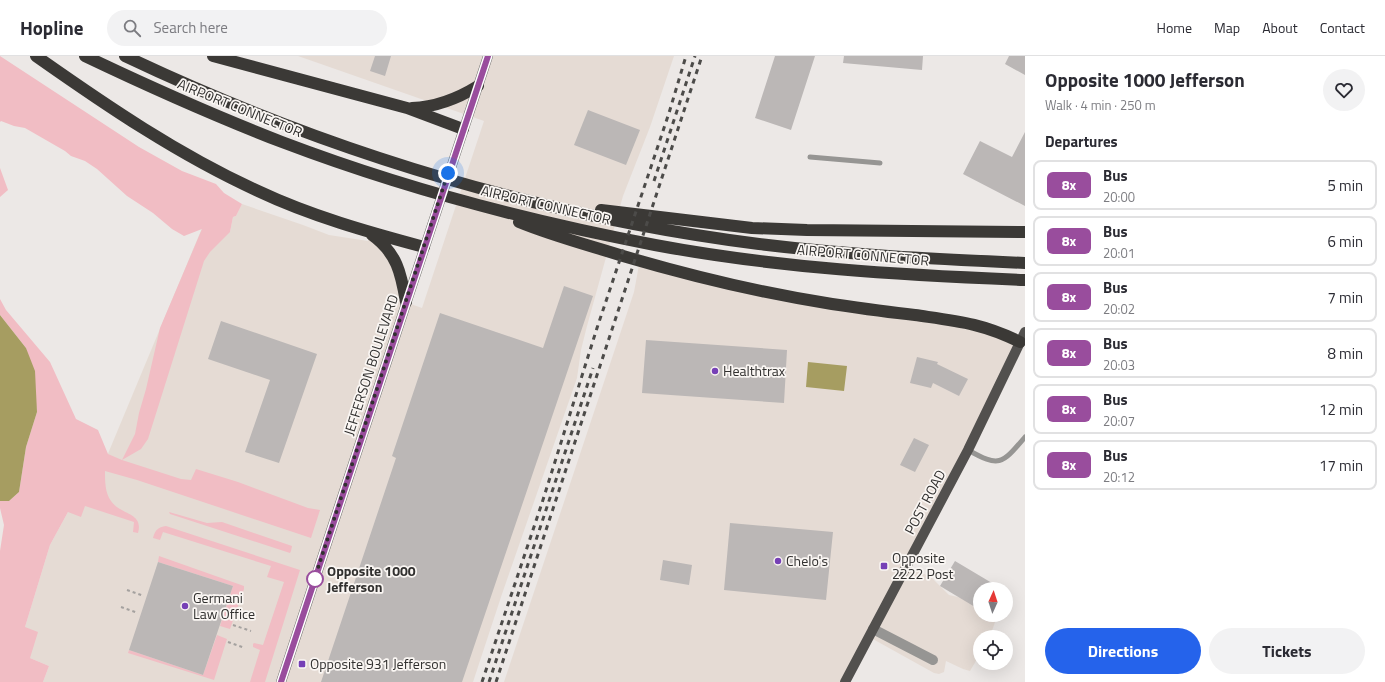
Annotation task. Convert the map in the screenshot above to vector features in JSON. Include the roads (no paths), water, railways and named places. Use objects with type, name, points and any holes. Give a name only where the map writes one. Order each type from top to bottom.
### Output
[{"type":"highway","points":[[36,56],[89,93],[202,163],[252,188],[290,205],[368,232],[424,247]]},
{"type":"highway","name":"AIRPORT CONNECTOR","points":[[85,56],[166,94],[246,128],[321,156],[397,181],[527,218],[656,245],[745,258],[832,268],[921,275],[1023,280]]},
{"type":"highway","name":"AIRPORT CONNECTOR","points":[[125,56],[276,121],[403,165],[471,186],[545,204],[666,223],[757,244],[924,259],[1025,263]]},
{"type":"highway","points":[[213,56],[407,108],[463,129]]},
{"type":"highway","points":[[407,108],[442,104],[478,86]]},
{"type":"highway","points":[[476,204],[546,233],[655,265],[803,299],[968,323],[1022,337]]},
{"type":"highway","points":[[666,223],[779,229],[1025,232]]},
{"type":"highway","points":[[1013,232],[1025,227]]},
{"type":"highway","points":[[368,232],[382,244],[395,261],[400,274],[406,302]]},
{"type":"main road","name":"JEFFERSON BOULEVARD","points":[[281,682],[488,56]]},
{"type":"main road","name":"POST ROAD","points":[[846,682],[968,450],[1022,337]]},
{"type":"street","points":[[873,629],[933,660]]},
{"type":"lane","points":[[810,157],[880,163]]},
{"type":"lane","points":[[968,450],[993,462],[1002,460],[1011,453],[1025,436]]},
{"type":"railway","points":[[482,682],[542,503],[597,328],[669,113],[686,56]]},
{"type":"railway","points":[[654,181],[695,56]]},
{"type":"railway","points":[[496,682],[702,56]]},
{"type":"railway","points":[[489,682],[593,368]]},
{"type":"place","name":"Healthtrax","points":[[715,371]]},
{"type":"place","name":"Chelo's","points":[[778,561]]},
{"type":"place","name":"Opposite 2222 Post","points":[[884,566]]},
{"type":"place","name":"Opposite 1000 Jefferson","points":[[315,579]]},
{"type":"place","name":"Germani Law Office","points":[[185,606]]},
{"type":"place","name":"Opposite 931 Jefferson","points":[[302,664]]}]
